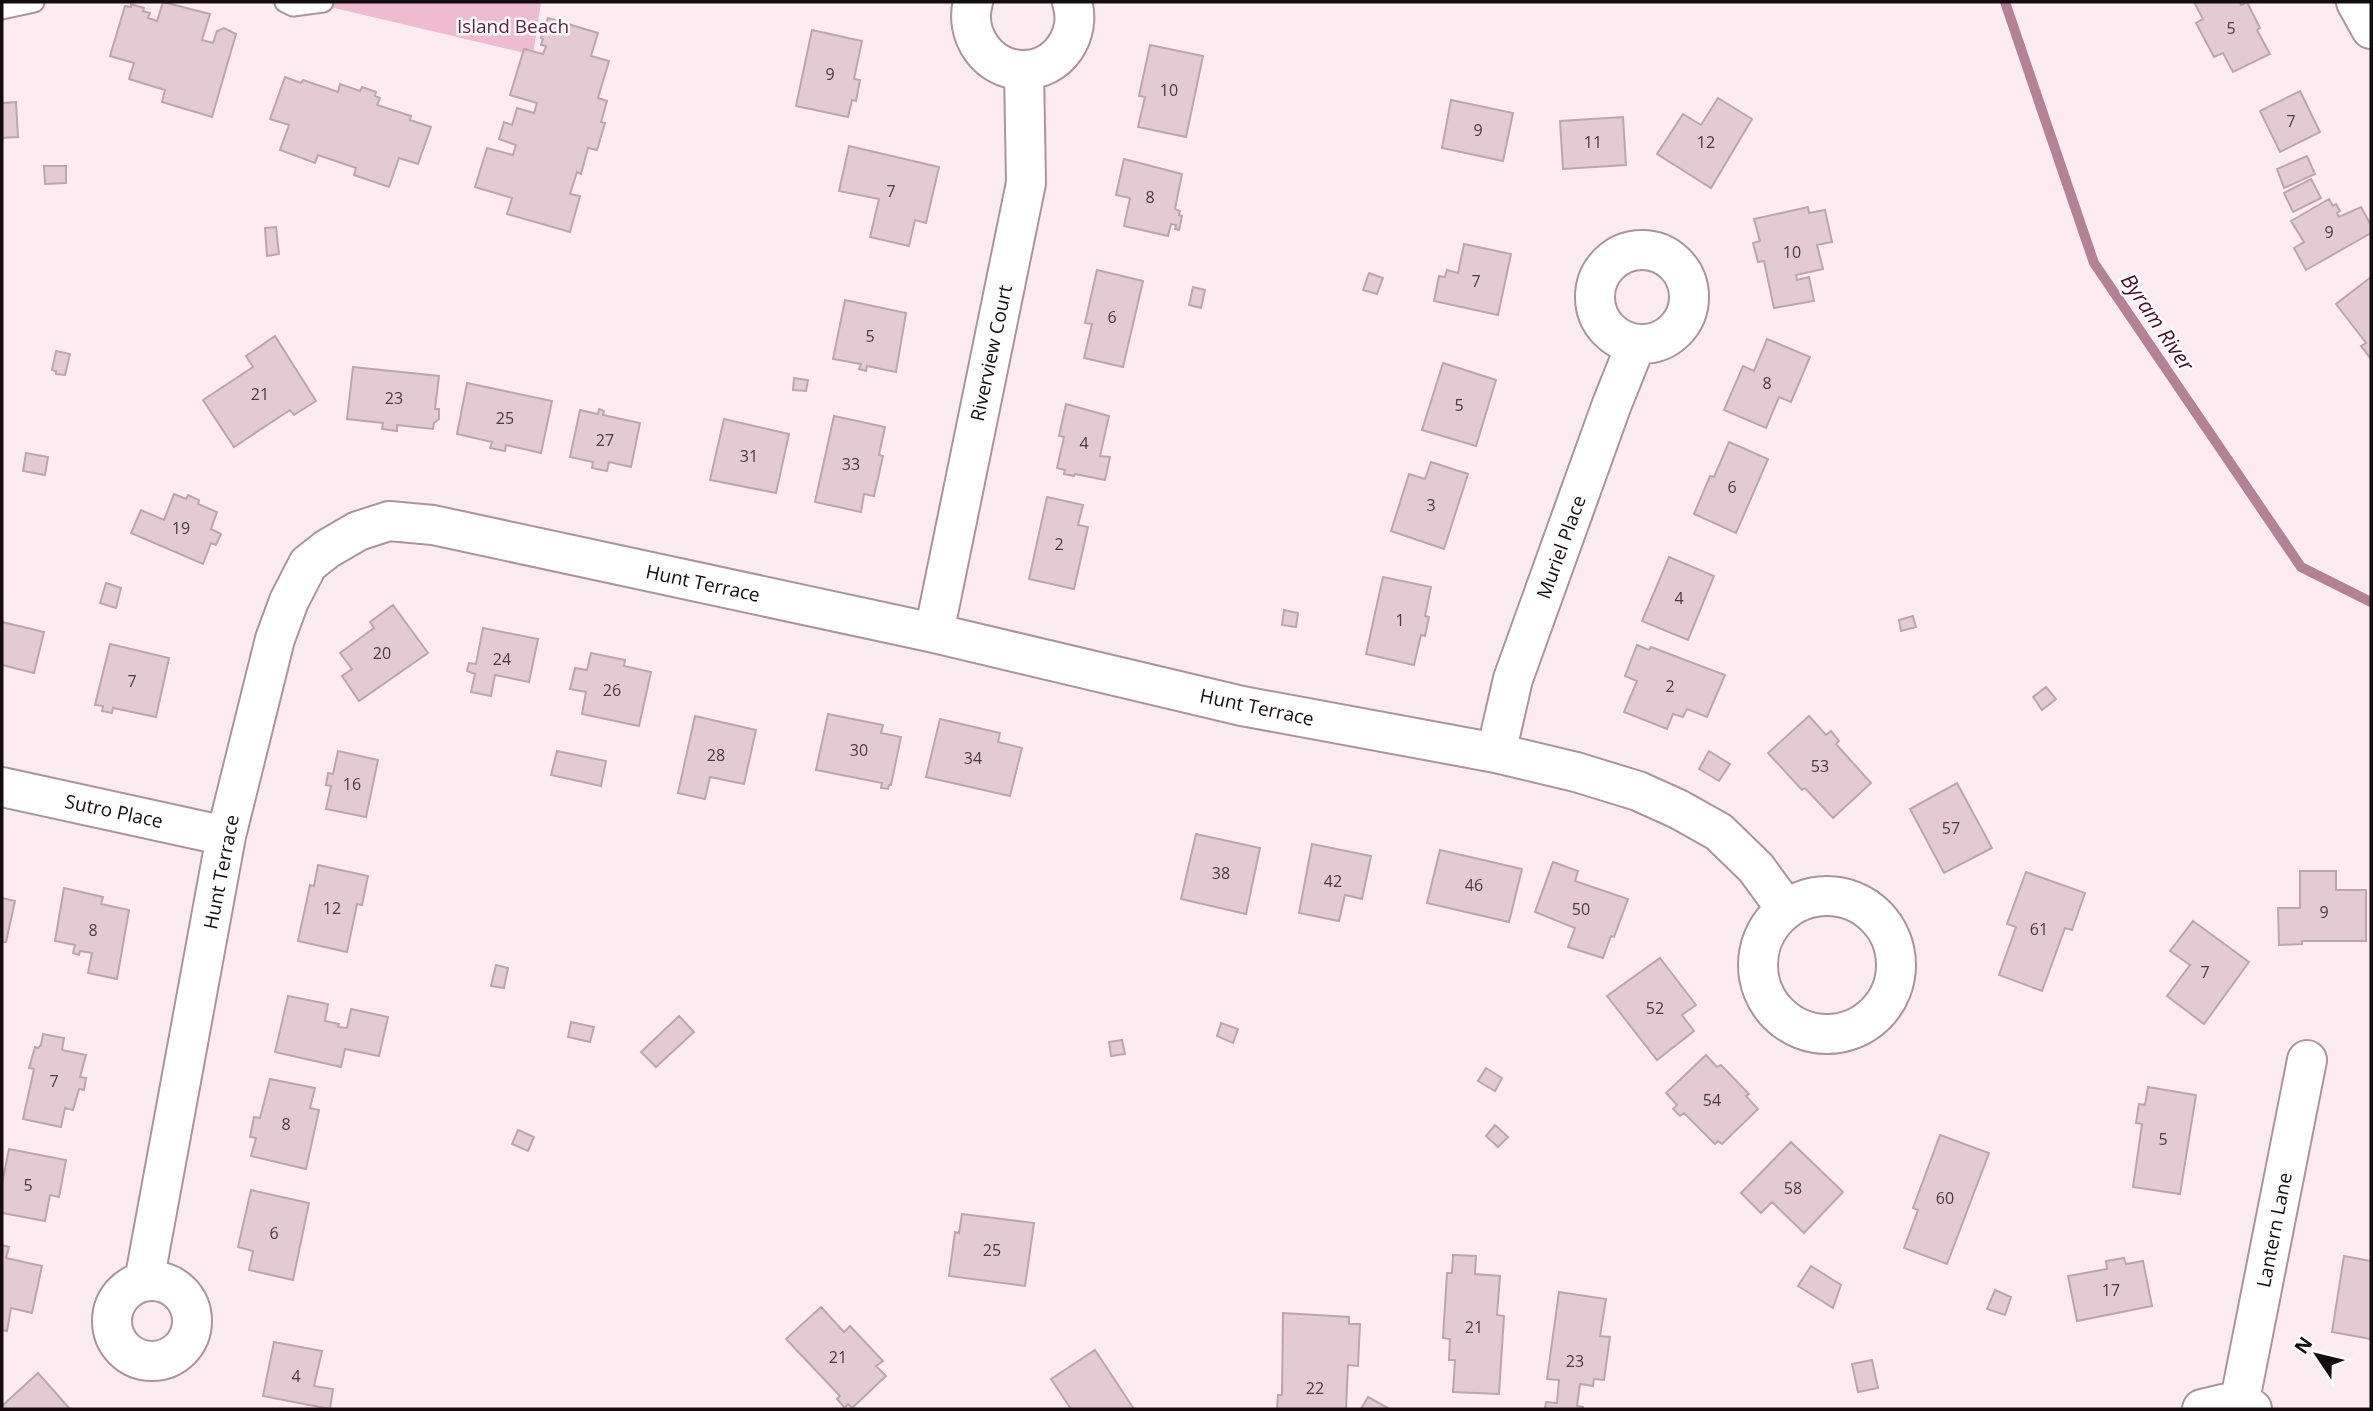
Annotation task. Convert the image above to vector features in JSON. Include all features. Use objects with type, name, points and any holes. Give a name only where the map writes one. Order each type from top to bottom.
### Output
[{"type":"street","points":[[973,2],[973,33],[981,50],[989,58],[1006,67],[1024,70],[1049,63],[1063,51],[1070,40],[1075,22],[1072,2]]},
{"type":"street","points":[[2356,2],[2371,29]]},
{"type":"street","name":"Riverview Court","points":[[934,633],[1026,183],[1024,70]]},
{"type":"street","name":"Muriel Place","points":[[1496,753],[1513,679],[1636,344]]},
{"type":"street","name":"Hunt Terrace","points":[[144,1282],[226,836],[275,639],[289,601],[308,564],[358,531],[389,521],[433,525],[934,633],[1242,706],[1496,753],[1576,772],[1638,791],[1719,832],[1756,868],[1786,909]]},
{"type":"street","name":"Sutro Place","points":[[2,787],[226,836]]},
{"type":"street","name":"Lantern Lane","points":[[2246,1405],[2307,1060]]},
{"type":"street","points":[[2202,1409],[2246,1405]]},
{"type":"lane","points":[[2,9],[34,2]]},
{"type":"lane","points":[[285,2],[293,6],[323,2]]},
{"type":"green space","name":"Island Beach","points":[[309,2],[541,2],[533,55]]},
{"type":"building","points":[[163,2],[210,14],[202,40],[213,43],[217,31],[224,28],[236,34],[212,117],[162,102],[165,90],[129,79],[134,63],[110,56],[125,6],[131,7],[131,4],[144,8],[143,11],[150,13],[148,18],[157,21]]},
{"type":"building","points":[[2194,2],[2240,2],[2241,5],[2247,2],[2260,28],[2257,30],[2270,54],[2233,72],[2223,53],[2214,57],[2196,23],[2203,19]]},
{"type":"building","points":[[548,18],[598,33],[591,56],[609,61],[598,98],[607,101],[601,122],[605,123],[597,150],[588,148],[581,174],[577,172],[570,194],[580,196],[570,232],[507,214],[512,198],[475,187],[487,148],[513,155],[516,145],[499,139],[504,122],[512,125],[517,108],[534,113],[537,103],[510,95],[524,49],[543,54],[546,46],[541,45],[541,38]]},
{"type":"building","points":[[812,30],[862,41],[854,79],[860,80],[856,101],[852,100],[848,117],[796,106]]},
{"type":"building","points":[[1150,45],[1203,56],[1186,137],[1138,127],[1145,97],[1139,96]]},
{"type":"building","points":[[285,77],[338,92],[340,84],[360,91],[362,87],[376,92],[375,96],[380,98],[377,105],[411,116],[410,120],[431,127],[418,164],[399,158],[389,187],[354,175],[356,168],[318,155],[315,163],[280,150],[289,125],[270,119]]},
{"type":"building","points":[[2300,91],[2320,132],[2280,152],[2260,111]]},
{"type":"building","points":[[1718,98],[1752,119],[1711,188],[1657,154],[1683,114],[1701,125]]},
{"type":"building","points":[[1451,100],[1513,113],[1503,161],[1442,148]]},
{"type":"building","points":[[16,102],[18,137],[2,138],[2,103]]},
{"type":"building","points":[[1623,117],[1626,165],[1563,169],[1560,121]]},
{"type":"building","points":[[849,146],[939,167],[926,223],[915,220],[909,246],[870,237],[879,199],[839,191]]},
{"type":"building","points":[[2307,156],[2315,174],[2284,188],[2277,169]]},
{"type":"building","points":[[1124,159],[1182,174],[1175,209],[1180,211],[1179,215],[1182,216],[1179,230],[1175,229],[1176,225],[1171,224],[1168,236],[1124,226],[1130,198],[1116,195]]},
{"type":"building","points":[[44,166],[66,166],[66,183],[45,184]]},
{"type":"building","points":[[2311,179],[2321,198],[2293,212],[2284,193]]},
{"type":"building","points":[[2329,199],[2340,211],[2337,213],[2339,217],[2361,207],[2371,225],[2371,233],[2306,270],[2294,248],[2304,242],[2291,221]]},
{"type":"building","points":[[1808,207],[1809,213],[1825,210],[1832,242],[1817,245],[1823,269],[1796,275],[1797,280],[1809,277],[1814,301],[1774,308],[1764,261],[1758,262],[1753,243],[1760,241],[1754,219]]},
{"type":"building","points":[[276,227],[279,254],[267,256],[265,228]]},
{"type":"building","points":[[1464,244],[1511,254],[1498,315],[1434,301],[1439,276],[1445,277],[1447,270],[1458,273]]},
{"type":"building","points":[[1097,270],[1143,281],[1123,367],[1084,358],[1092,324],[1085,323]]},
{"type":"building","points":[[1369,273],[1383,278],[1377,294],[1363,290]]},
{"type":"building","points":[[2371,277],[2371,359],[2361,346],[2366,343],[2336,304]]},
{"type":"building","points":[[1193,287],[1205,290],[1201,308],[1189,305]]},
{"type":"building","points":[[845,300],[906,313],[896,372],[867,366],[866,371],[859,369],[861,364],[833,359]]},
{"type":"building","points":[[275,336],[316,401],[294,415],[290,410],[234,447],[203,400],[253,367],[246,356]]},
{"type":"building","points":[[1767,339],[1810,357],[1791,402],[1779,397],[1766,428],[1724,410],[1743,366],[1754,371]]},
{"type":"building","points":[[56,351],[70,354],[65,375],[56,374],[56,371],[52,370]]},
{"type":"building","points":[[1443,363],[1496,380],[1476,446],[1422,430]]},
{"type":"building","points":[[353,367],[439,376],[435,409],[439,409],[439,419],[434,423],[433,429],[397,425],[397,431],[382,429],[383,423],[347,419]]},
{"type":"building","points":[[794,378],[808,380],[806,391],[793,390]]},
{"type":"building","points":[[467,383],[552,401],[541,453],[506,445],[505,451],[490,448],[492,442],[457,434]]},
{"type":"building","points":[[1066,404],[1109,416],[1100,456],[1110,457],[1105,480],[1064,474],[1065,470],[1057,468],[1064,437],[1059,436]]},
{"type":"building","points":[[599,409],[604,411],[603,415],[640,423],[631,467],[609,462],[607,471],[592,468],[593,462],[570,457],[580,410],[598,414]]},
{"type":"building","points":[[834,416],[885,427],[879,455],[883,456],[874,496],[864,494],[861,512],[815,502]]},
{"type":"building","points":[[724,419],[789,434],[776,493],[710,480]]},
{"type":"building","points":[[1729,442],[1768,459],[1736,533],[1694,514],[1710,476],[1714,477]]},
{"type":"building","points":[[26,453],[48,457],[45,475],[23,471]]},
{"type":"building","points":[[1431,462],[1468,474],[1444,549],[1391,531],[1409,474],[1425,479]]},
{"type":"building","points":[[174,494],[186,499],[188,495],[199,500],[198,504],[217,512],[211,529],[221,534],[216,545],[211,543],[203,564],[131,533],[141,510],[164,520]]},
{"type":"building","points":[[1047,497],[1083,505],[1078,525],[1088,527],[1074,589],[1029,579]]},
{"type":"building","points":[[1669,557],[1714,576],[1688,640],[1642,621]]},
{"type":"building","points":[[1383,577],[1431,587],[1425,616],[1429,617],[1425,636],[1421,635],[1414,665],[1366,654]]},
{"type":"building","points":[[106,583],[121,588],[116,608],[100,603]]},
{"type":"building","points":[[393,605],[428,653],[359,701],[342,676],[352,669],[340,653],[374,628],[370,622]]},
{"type":"building","points":[[1284,610],[1298,613],[1296,627],[1282,625]]},
{"type":"building","points":[[1913,616],[1916,627],[1901,631],[1899,620]]},
{"type":"building","points":[[2,622],[44,632],[34,673],[2,665]]},
{"type":"building","points":[[483,628],[538,639],[529,682],[495,675],[491,696],[471,692],[475,674],[467,671],[469,663],[476,664]]},
{"type":"building","points":[[110,644],[169,658],[156,717],[113,708],[112,713],[102,711],[103,706],[95,705]]},
{"type":"building","points":[[1637,645],[1649,650],[1651,647],[1725,675],[1707,717],[1687,709],[1683,717],[1673,714],[1667,729],[1624,712],[1637,681],[1625,676]]},
{"type":"building","points":[[591,653],[625,660],[624,666],[651,672],[639,726],[582,714],[586,692],[570,689],[575,668],[587,670]]},
{"type":"building","points":[[2046,687],[2056,699],[2042,710],[2033,697]]},
{"type":"building","points":[[828,714],[883,725],[881,733],[901,737],[888,789],[881,788],[882,783],[816,770]]},
{"type":"building","points":[[695,716],[756,730],[744,784],[710,777],[705,799],[678,793]]},
{"type":"building","points":[[1809,716],[1826,735],[1831,731],[1839,741],[1836,744],[1871,783],[1833,818],[1805,788],[1802,790],[1768,753]]},
{"type":"building","points":[[940,719],[1000,733],[998,742],[1022,748],[1010,796],[926,777]]},
{"type":"building","points":[[338,751],[378,760],[366,817],[326,809],[331,786],[326,785],[328,773],[333,774]]},
{"type":"building","points":[[557,751],[606,761],[601,786],[551,775]]},
{"type":"building","points":[[1709,751],[1730,764],[1719,781],[1699,769]]},
{"type":"building","points":[[1957,783],[1992,848],[1944,873],[1910,809]]},
{"type":"building","points":[[1196,834],[1260,848],[1246,914],[1181,899]]},
{"type":"building","points":[[1312,844],[1371,856],[1362,899],[1345,895],[1339,921],[1299,913]]},
{"type":"building","points":[[1440,850],[1522,869],[1509,922],[1427,903]]},
{"type":"building","points":[[1553,862],[1578,871],[1575,881],[1628,899],[1603,958],[1568,947],[1575,928],[1535,912]]},
{"type":"building","points":[[318,865],[368,876],[362,905],[357,904],[347,952],[298,941],[310,885],[314,886]]},
{"type":"building","points":[[2300,871],[2336,871],[2336,890],[2366,890],[2366,941],[2302,941],[2302,944],[2279,945],[2278,908],[2300,908]]},
{"type":"building","points":[[2026,872],[2085,893],[2072,930],[2065,928],[2042,991],[1999,975],[2016,927],[2007,924]]},
{"type":"building","points":[[64,888],[103,897],[101,904],[129,910],[117,979],[88,973],[92,953],[80,951],[79,955],[73,953],[75,945],[55,941]]},
{"type":"building","points":[[2,898],[15,901],[6,942],[2,942]]},
{"type":"building","points":[[2193,921],[2249,962],[2204,1024],[2167,996],[2190,965],[2170,951]]},
{"type":"building","points":[[1660,958],[1696,1005],[1682,1015],[1694,1031],[1657,1060],[1607,996]]},
{"type":"building","points":[[496,965],[508,968],[504,988],[491,986]]},
{"type":"building","points":[[288,996],[328,1004],[325,1021],[339,1024],[338,1027],[347,1028],[351,1009],[388,1017],[379,1056],[345,1049],[341,1067],[275,1052]]},
{"type":"building","points":[[679,1016],[694,1032],[656,1067],[641,1052]]},
{"type":"building","points":[[571,1022],[594,1027],[590,1042],[568,1037]]},
{"type":"building","points":[[1221,1023],[1238,1029],[1233,1043],[1217,1036]]},
{"type":"building","points":[[43,1034],[64,1038],[62,1050],[86,1055],[80,1077],[86,1078],[84,1090],[79,1089],[73,1110],[65,1108],[61,1127],[23,1119],[34,1069],[29,1068],[35,1047],[41,1045]]},
{"type":"building","points":[[1122,1040],[1125,1054],[1111,1056],[1109,1042]]},
{"type":"building","points":[[1706,1055],[1717,1067],[1721,1065],[1749,1094],[1746,1096],[1758,1109],[1722,1144],[1718,1141],[1715,1144],[1684,1113],[1680,1116],[1673,1109],[1677,1105],[1666,1093]]},
{"type":"building","points":[[1486,1068],[1502,1078],[1495,1091],[1478,1081]]},
{"type":"building","points":[[270,1079],[315,1088],[310,1108],[319,1110],[306,1169],[251,1156],[256,1138],[250,1137],[254,1117],[260,1118]]},
{"type":"building","points":[[2148,1087],[2196,1095],[2180,1194],[2133,1187],[2142,1124],[2136,1123],[2139,1104],[2145,1105]]},
{"type":"building","points":[[1495,1125],[1508,1137],[1498,1147],[1486,1136]]},
{"type":"building","points":[[518,1130],[534,1137],[528,1151],[512,1144]]},
{"type":"building","points":[[1940,1135],[1989,1153],[1947,1264],[1904,1248],[1918,1210],[1913,1208]]},
{"type":"building","points":[[1791,1142],[1843,1192],[1804,1233],[1772,1202],[1761,1213],[1741,1193]]},
{"type":"building","points":[[9,1149],[66,1160],[59,1197],[50,1195],[45,1221],[2,1213],[2,1184]]},
{"type":"building","points":[[251,1190],[309,1203],[293,1280],[249,1270],[253,1251],[238,1247]]},
{"type":"building","points":[[962,1214],[1034,1223],[1025,1286],[949,1276],[955,1232],[959,1233]]},
{"type":"building","points":[[2,1245],[9,1247],[6,1258],[42,1266],[32,1313],[11,1308],[7,1331],[2,1330]]},
{"type":"building","points":[[1453,1255],[1476,1256],[1475,1274],[1500,1276],[1497,1315],[1504,1316],[1499,1394],[1453,1392],[1455,1360],[1449,1360],[1450,1339],[1443,1338],[1447,1273],[1452,1273]]},
{"type":"building","points":[[2344,1256],[2371,1261],[2371,1339],[2332,1332]]},
{"type":"building","points":[[2124,1258],[2126,1264],[2143,1261],[2152,1306],[2077,1321],[2068,1276],[2107,1269],[2106,1261]]},
{"type":"building","points":[[1811,1266],[1841,1285],[1833,1308],[1798,1286]]},
{"type":"building","points":[[1995,1290],[2011,1297],[2005,1315],[1987,1309]]},
{"type":"building","points":[[1559,1292],[1606,1299],[1600,1336],[1610,1337],[1604,1380],[1594,1379],[1593,1386],[1580,1384],[1577,1406],[1583,1409],[1545,1409],[1546,1402],[1557,1403],[1559,1380],[1547,1379]]},
{"type":"building","points":[[821,1307],[844,1332],[850,1326],[883,1361],[876,1366],[886,1376],[852,1408],[848,1404],[845,1408],[837,1399],[840,1396],[786,1339]]},
{"type":"building","points":[[1283,1313],[1349,1317],[1349,1324],[1360,1324],[1358,1366],[1348,1365],[1346,1409],[1277,1409],[1278,1395],[1282,1395]]},
{"type":"building","points":[[274,1342],[322,1351],[314,1386],[333,1389],[330,1409],[263,1396]]},
{"type":"building","points":[[1095,1350],[1134,1409],[1071,1409],[1051,1379]]},
{"type":"building","points":[[1872,1360],[1878,1388],[1858,1392],[1852,1364]]},
{"type":"building","points":[[38,1373],[70,1409],[2,1409],[2,1406]]},
{"type":"building","points":[[1368,1397],[1388,1408],[1361,1409]]},
{"type":"waterway","name":"Byram River","points":[[2005,2],[2094,263],[2301,567],[2371,602]]}]
